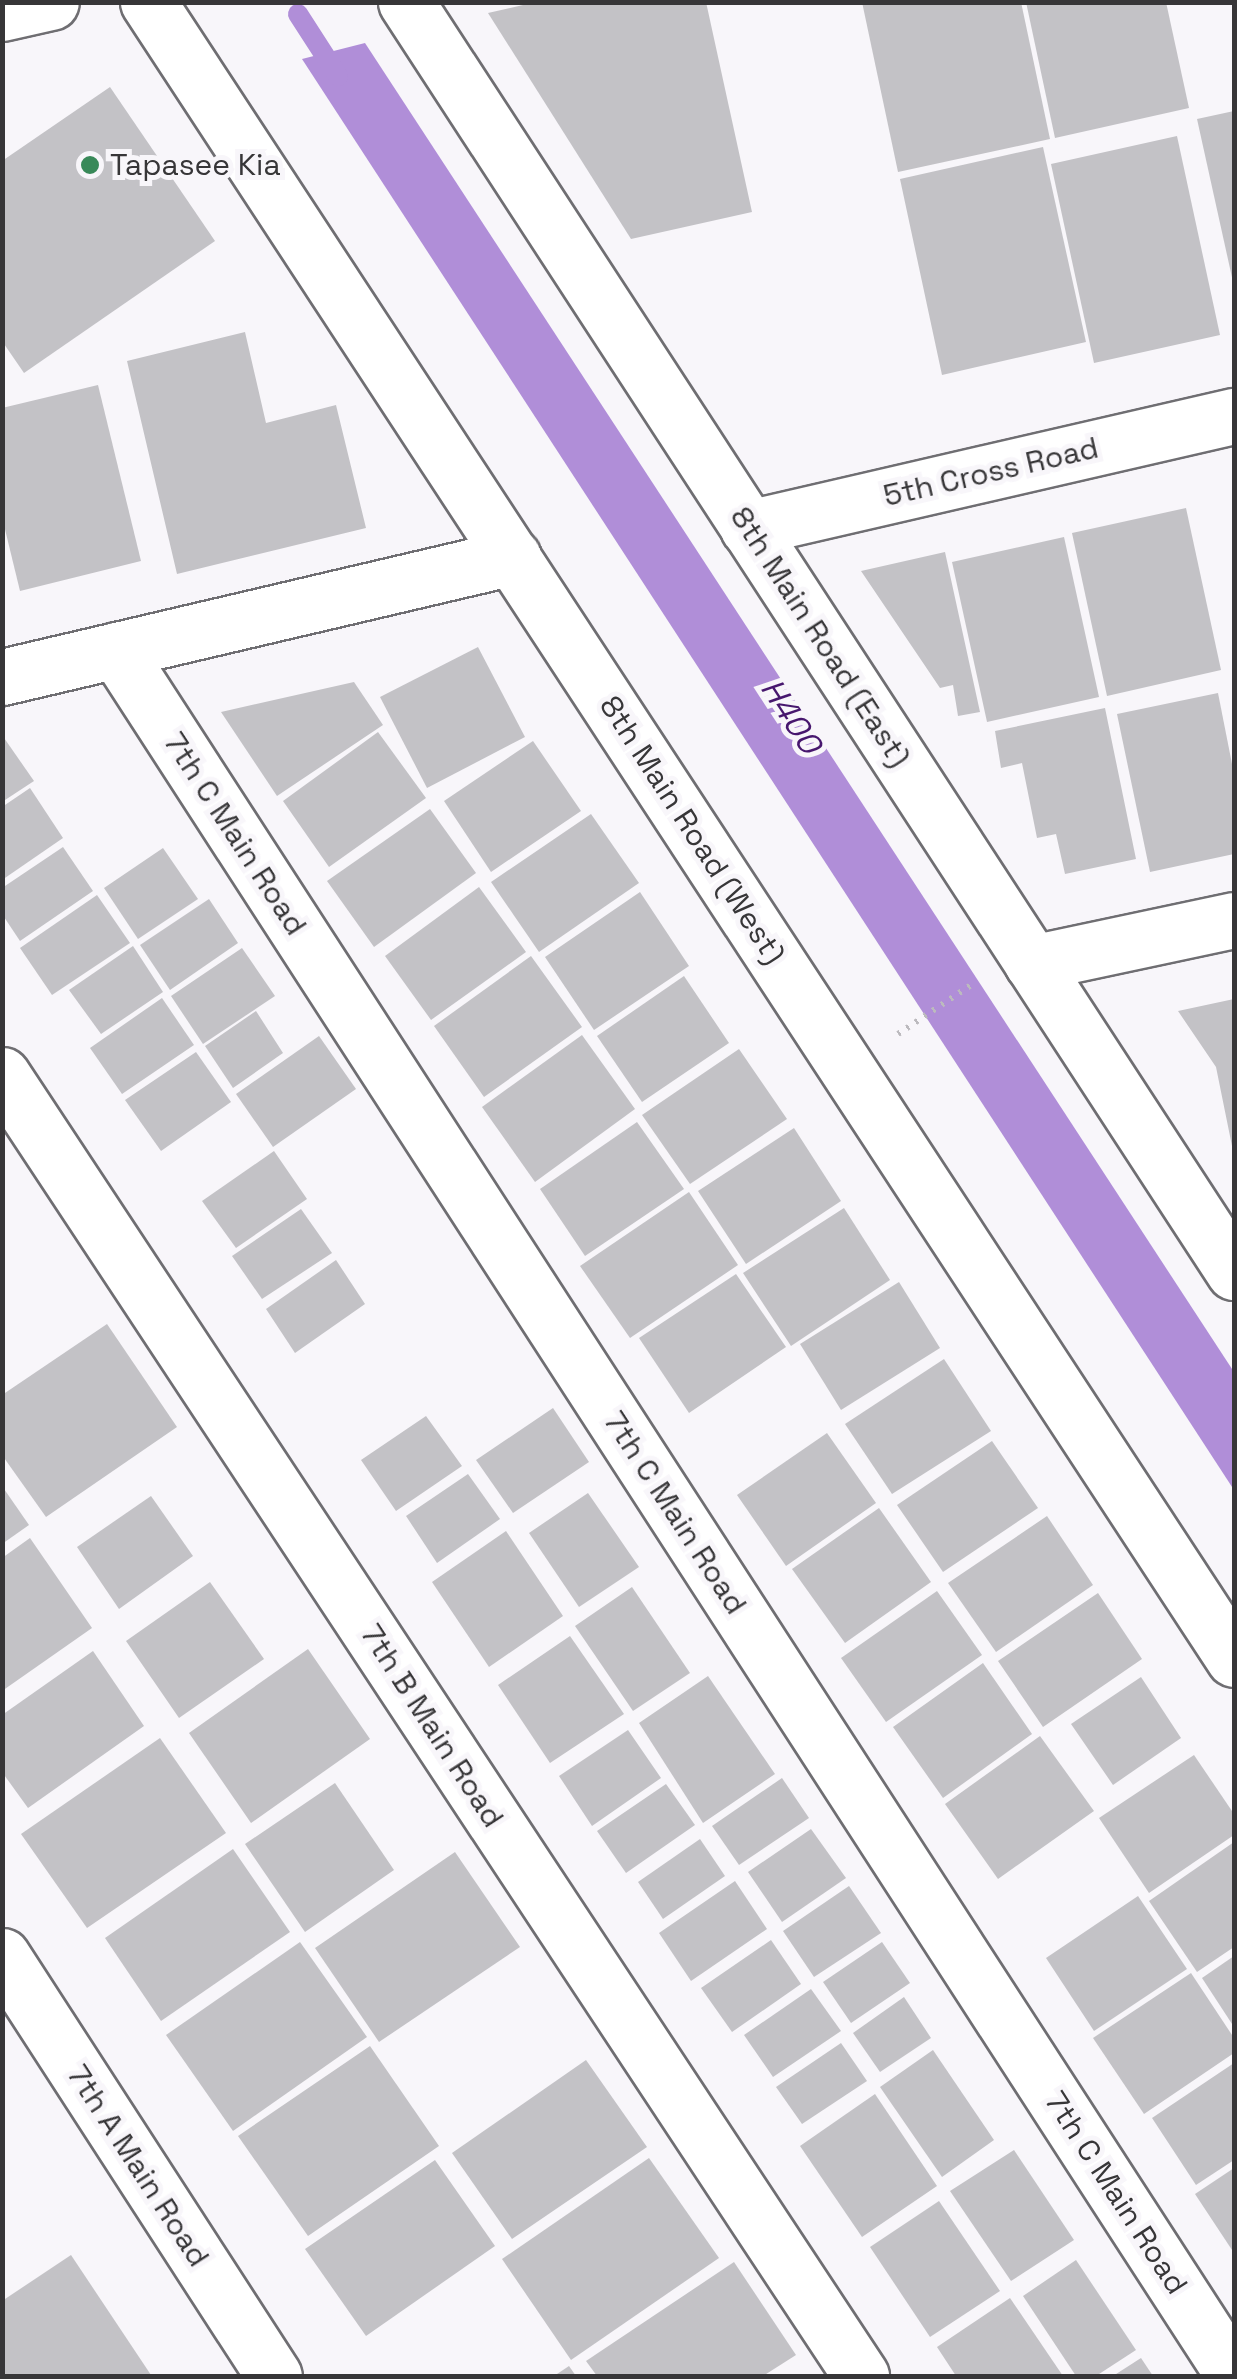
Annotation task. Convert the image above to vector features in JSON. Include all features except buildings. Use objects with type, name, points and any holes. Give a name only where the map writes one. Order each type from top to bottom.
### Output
[{"type":"street","points":[[2,12],[51,2]]},
{"type":"street","name":"8th Main Road (West)","points":[[148,2],[1234,1659]]},
{"type":"street","name":"8th Main Road (East)","points":[[406,2],[1234,1272]]},
{"type":"street","name":"5th Cross Road","points":[[748,528],[1234,416]]},
{"type":"street","points":[[2,677],[513,557]]},
{"type":"street","name":"7th C Main Road","points":[[116,650],[1234,2376]]},
{"type":"street","points":[[1032,963],[1234,920]]},
{"type":"street","name":"7th B Main Road","points":[[2,1075],[860,2376]]},
{"type":"street","name":"7th A Main Road","points":[[2,1956],[274,2376]]},
{"type":"path","points":[[910,1026],[978,980]]},
{"type":"water","points":[[365,43],[1234,1372],[1234,1490],[302,59]]},
{"type":"waterway","name":"H400","points":[[298,14],[338,76]]},
{"type":"place","name":"Tapasee Kia","points":[[90,165]]}]
